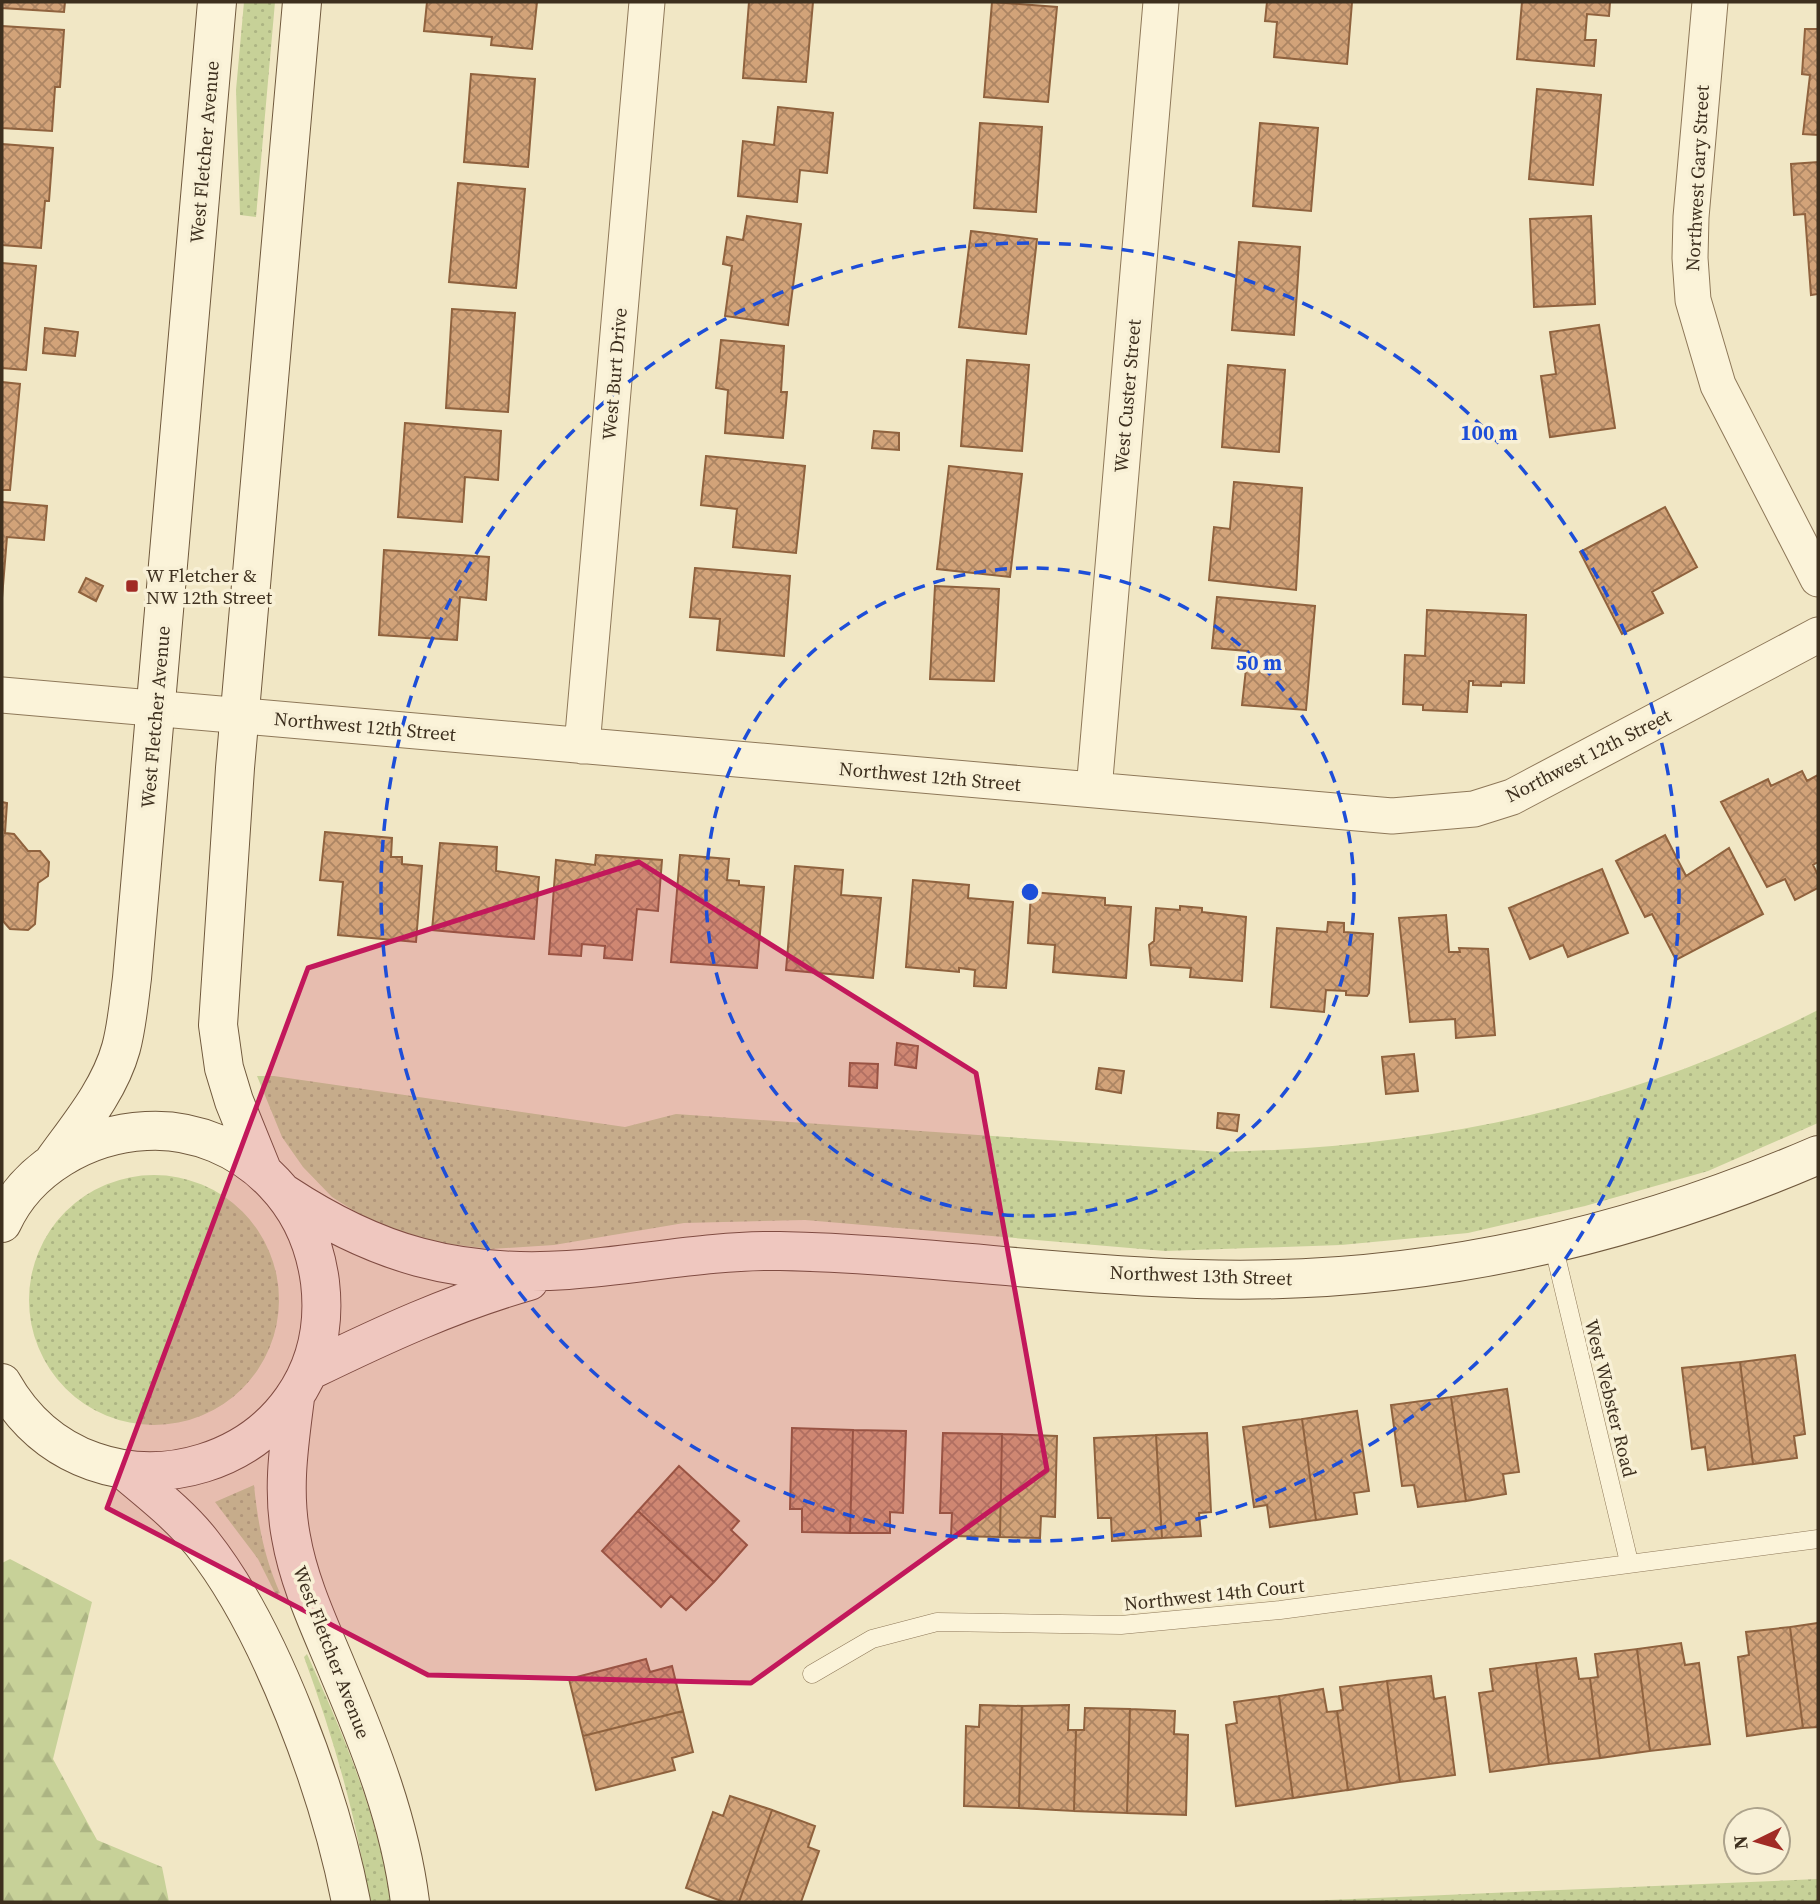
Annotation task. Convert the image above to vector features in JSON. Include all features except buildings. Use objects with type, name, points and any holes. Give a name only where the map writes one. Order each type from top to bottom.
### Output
[{"type":"main road","name":"West Fletcher Avenue","points":[[53,1162],[93,1106],[120,1051],[132,978],[217,2]]},
{"type":"main road","points":[[273,1182],[234,1101],[224,1068],[218,1025],[240,715],[302,2]]},
{"type":"main road","name":"Northwest 13th Street","points":[[53,1162],[89,1142],[127,1132],[160,1130],[200,1137],[228,1148],[319,1216],[395,1252],[445,1264],[497,1270],[568,1270],[685,1255],[763,1251],[937,1258],[1197,1279],[1282,1279],[1384,1274],[1501,1256],[1553,1244],[1621,1228],[1725,1194],[1818,1155]]},
{"type":"main road","points":[[2,1223],[27,1185],[53,1162]]},
{"type":"main road","name":"West Fletcher Avenue","points":[[273,1182],[304,1222],[317,1258],[322,1301],[303,1384],[285,1485],[291,1538],[304,1584],[376,1765],[396,1830],[410,1902]]},
{"type":"main road","name":"Northwest 13th Street","points":[[124,1470],[159,1472],[196,1467],[224,1456],[256,1437],[303,1384],[414,1320],[457,1303],[568,1270]]},
{"type":"main road","points":[[2,1383],[29,1419],[60,1445],[90,1461],[124,1470],[169,1508],[202,1543],[257,1630],[308,1755],[351,1902]]},
{"type":"street","name":"West Burt Drive","points":[[582,746],[647,2]]},
{"type":"street","name":"West Custer Street","points":[[1094,790],[1161,2]]},
{"type":"street","name":"Northwest Gary Street","points":[[1710,2],[1691,217],[1693,300],[1718,385],[1818,579]]},
{"type":"street","name":"Northwest 12th Street","points":[[2,695],[1392,816],[1474,809],[1512,797],[1818,635]]},
{"type":"lane","name":"West Webster Road","points":[[1553,1244],[1629,1562]]},
{"type":"lane","name":"Northwest 14th Court","points":[[812,1674],[873,1639],[937,1622],[1121,1625],[1280,1609],[1818,1539]]},
{"type":"highlighted area","points":[[639,862],[976,1073],[1047,1470],[751,1683],[428,1675],[107,1508],[308,968]]},
{"type":"green space","points":[[244,2],[275,2],[256,217],[240,215],[236,90]]},
{"type":"green space","points":[[1818,1010],[1818,1123],[1708,1171],[1585,1206],[1468,1233],[1341,1245],[1165,1251],[805,1220],[684,1223],[554,1245],[491,1249],[422,1241],[370,1221],[332,1197],[303,1167],[282,1137],[257,1076],[274,1076],[625,1127],[676,1114],[1221,1152],[1377,1141],[1528,1115],[1602,1096],[1675,1072],[1747,1044]]},
{"type":"green space","points":[[154,1175],[202,1185],[223,1196],[242,1212],[258,1231],[269,1252],[279,1300],[269,1348],[258,1369],[242,1388],[223,1404],[202,1415],[154,1425],[106,1415],[85,1404],[66,1388],[50,1369],[39,1348],[29,1300],[39,1252],[50,1231],[66,1212],[85,1196],[106,1185]]},
{"type":"green space","points":[[254,1485],[262,1540],[280,1593],[276,1595],[258,1559],[215,1502]]},
{"type":"green space","points":[[10,1559],[92,1602],[53,1759],[97,1840],[162,1867],[169,1902],[2,1902],[2,1563]]},
{"type":"green space","points":[[307,1654],[358,1775],[377,1838],[391,1902],[369,1902],[351,1808],[325,1717],[304,1657]]},
{"type":"green space","points":[[1818,1879],[1818,1902],[1282,1902]]},
{"type":"place","name":"W Fletcher & NW 12th Street","points":[[132,586]]}]
